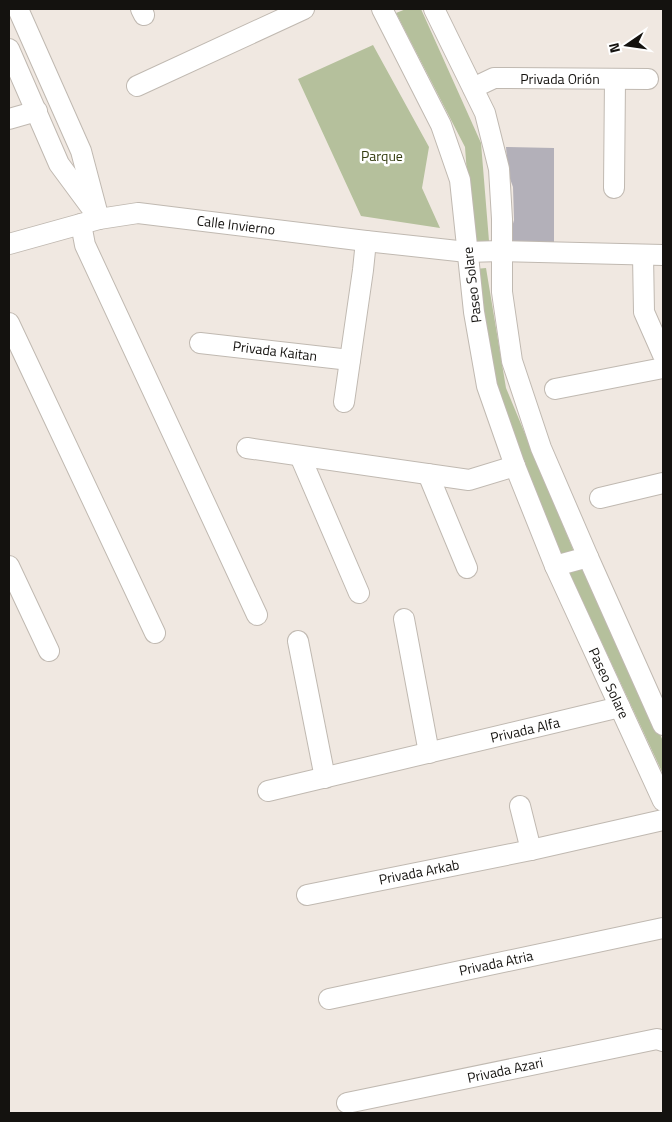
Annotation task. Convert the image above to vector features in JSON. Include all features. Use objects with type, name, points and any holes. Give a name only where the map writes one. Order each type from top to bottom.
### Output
[{"type":"street","points":[[18,9],[81,151],[90,221],[86,246],[256,615]]},
{"type":"street","points":[[137,86],[304,9]]},
{"type":"street","name":"Paseo Solare","points":[[382,9],[441,125],[460,180],[474,312],[488,386],[515,466],[556,566],[663,801]]},
{"type":"street","name":"Paseo Solare","points":[[434,9],[485,113],[499,169],[502,219],[502,292],[512,361],[541,448],[663,725]]},
{"type":"street","points":[[9,49],[58,164],[90,221]]},
{"type":"street","name":"Privada Orión","points":[[473,88],[494,78],[648,79]]},
{"type":"street","points":[[614,188],[615,79]]},
{"type":"street","points":[[9,119],[37,111]]},
{"type":"street","name":"Calle Invierno","points":[[9,244],[90,221],[138,213],[467,252],[501,251]]},
{"type":"street","points":[[344,402],[366,241]]},
{"type":"street","points":[[501,251],[663,255]]},
{"type":"street","points":[[643,255],[644,312],[663,354]]},
{"type":"street","points":[[9,324],[155,634]]},
{"type":"street","name":"Privada Kaitan","points":[[200,343],[350,360]]},
{"type":"street","points":[[555,389],[663,368]]},
{"type":"street","points":[[247,448],[469,480],[515,466]]},
{"type":"street","points":[[300,456],[359,592]]},
{"type":"street","points":[[428,474],[468,568]]},
{"type":"street","points":[[600,498],[663,483]]},
{"type":"street","points":[[556,566],[588,557]]},
{"type":"street","points":[[9,566],[50,651]]},
{"type":"street","points":[[404,619],[429,753]]},
{"type":"street","points":[[298,640],[325,778]]},
{"type":"street","name":"Privada Alfa","points":[[268,791],[620,707]]},
{"type":"street","points":[[520,806],[531,850]]},
{"type":"street","name":"Privada Arkab","points":[[307,895],[531,850],[663,820]]},
{"type":"street","name":"Privada Atria","points":[[329,999],[663,928]]},
{"type":"street","name":"Privada Azari","points":[[347,1103],[657,1039],[663,1041]]},
{"type":"green space","points":[[406,9],[421,9],[481,143],[489,241],[472,241],[465,147],[396,13]]},
{"type":"green space","name":"Parque","points":[[373,45],[429,147],[422,188],[440,228],[361,216],[298,79]]},
{"type":"green space","points":[[486,268],[506,388],[575,554],[562,558],[497,393],[475,269]]},
{"type":"green space","points":[[583,564],[663,741],[663,774],[568,570]]},
{"type":"building","points":[[506,147],[554,148],[554,246],[512,245],[511,231],[514,220],[513,187],[508,173]]}]
